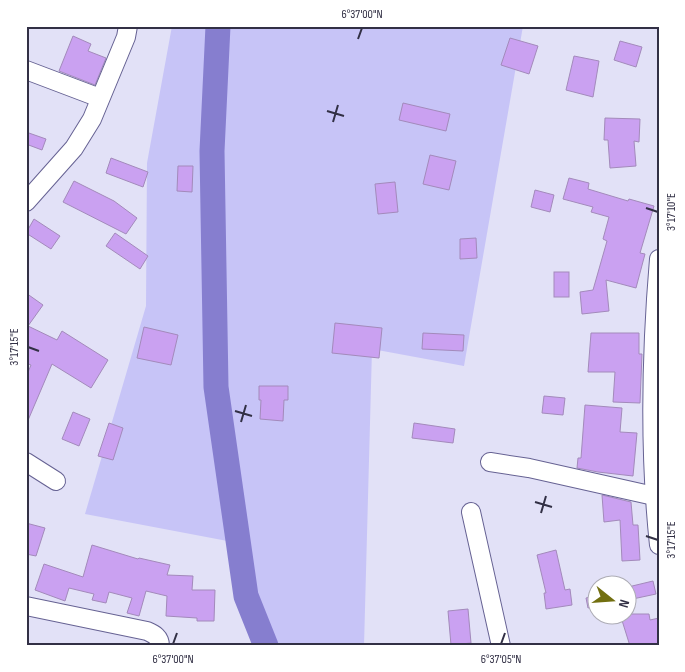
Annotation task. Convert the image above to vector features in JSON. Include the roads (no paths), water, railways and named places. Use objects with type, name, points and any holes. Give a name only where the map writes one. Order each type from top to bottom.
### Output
[{"type":"street","points":[[26,202],[74,148],[92,119],[126,37],[128,26]]},
{"type":"street","points":[[26,70],[100,98]]},
{"type":"street","points":[[659,259],[655,315],[652,432],[659,545]]},
{"type":"street","points":[[26,462],[56,481]]},
{"type":"street","points":[[490,462],[529,468],[656,495]]},
{"type":"street","points":[[472,512],[501,646]]},
{"type":"street","points":[[26,606],[147,631],[155,635],[160,642],[160,646]]},
{"type":"waterway","points":[[218,26],[212,151],[216,387],[246,596],[266,646]]}]
